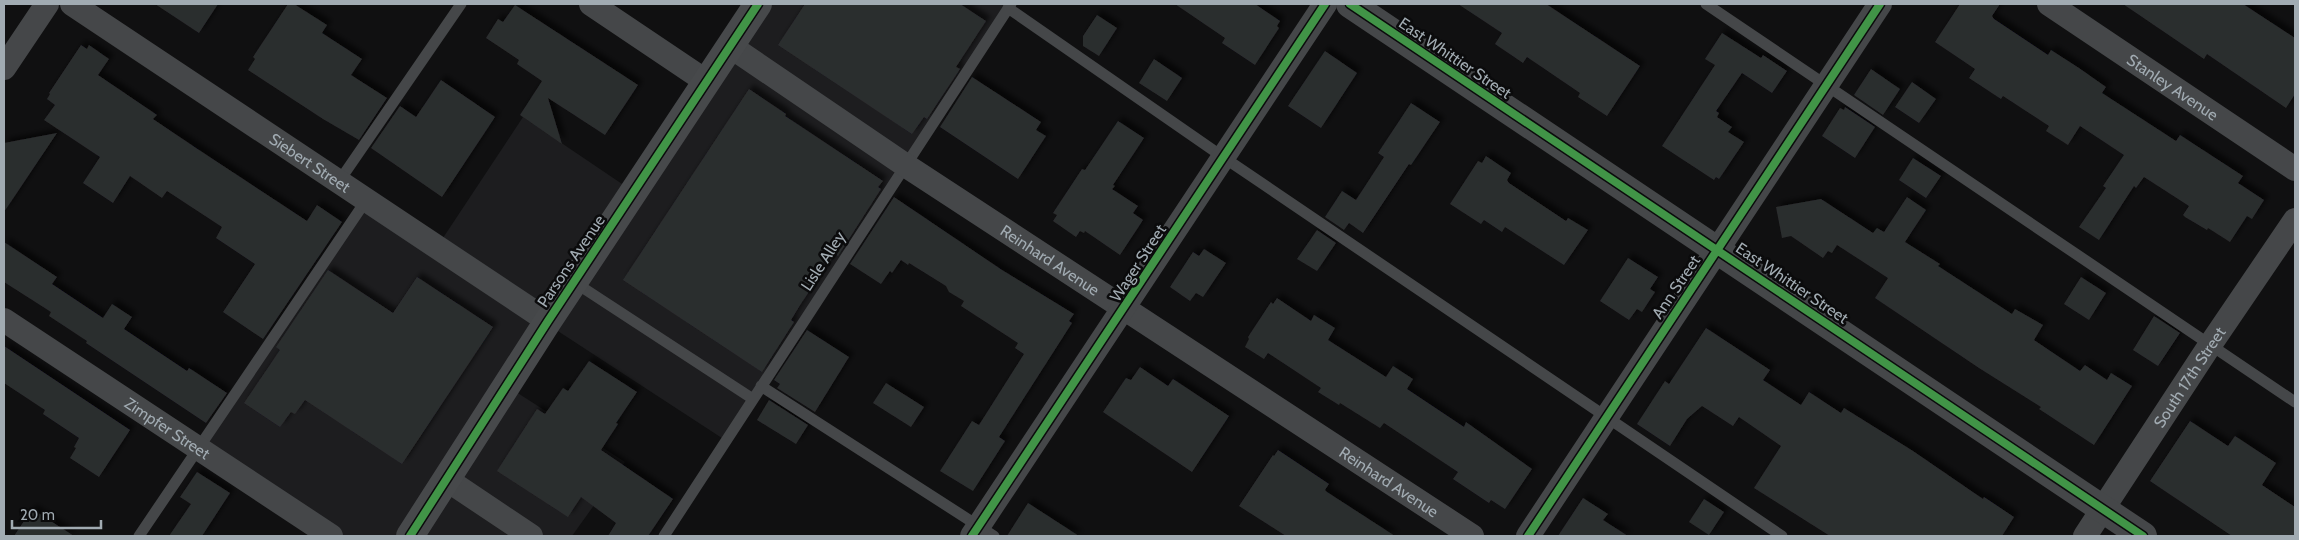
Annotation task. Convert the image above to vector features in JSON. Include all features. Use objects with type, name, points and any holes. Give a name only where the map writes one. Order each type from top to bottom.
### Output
[{"type":"main road","name":"Parsons Avenue","points":[[410,536],[548,321],[758,4]]},
{"type":"street","points":[[4,68],[47,4]]},
{"type":"street","points":[[591,4],[707,82]]},
{"type":"street","name":"Wager Street","points":[[982,533],[1124,309],[1325,4]]},
{"type":"street","name":"East Whittier Street","points":[[1350,4],[2143,536]]},
{"type":"street","name":"Ann Street","points":[[1528,536],[1880,4]]},
{"type":"street","name":"Stanley Avenue","points":[[2049,4],[2295,170]]},
{"type":"street","name":"Siebert Street","points":[[78,5],[548,321]]},
{"type":"street","name":"Reinhard Avenue","points":[[730,46],[905,165],[1472,536]]},
{"type":"street","name":"South 17th Street","points":[[2085,536],[2210,345],[2295,220]]},
{"type":"street","name":"Zimpfer Street","points":[[4,320],[331,536]]},
{"type":"street","points":[[446,479],[531,536]]},
{"type":"lane","points":[[340,180],[461,4]]},
{"type":"lane","points":[[1706,4],[2295,402]]},
{"type":"lane","points":[[1009,6],[1223,158],[1782,536]]},
{"type":"lane","name":"Lisle Alley","points":[[664,536],[1009,6]]},
{"type":"lane","points":[[139,536],[367,199]]},
{"type":"lane","points":[[574,282],[753,399]]},
{"type":"lane","points":[[761,386],[982,533]]},
{"type":"shaded area","points":[[756,4],[1015,4],[728,442],[544,322],[502,383],[625,462],[572,536],[337,536],[207,444],[370,198],[439,244],[523,117],[631,190]]},
{"type":"building","points":[[155,4],[218,4],[199,33]]},
{"type":"building","points":[[288,4],[294,4],[327,25],[322,33],[362,59],[351,75],[387,98],[359,140],[248,70],[255,59],[253,57]]},
{"type":"building","points":[[805,4],[960,4],[986,21],[956,67],[960,69],[927,119],[924,117],[912,134],[778,45]]},
{"type":"building","points":[[1175,4],[1255,4],[1280,21],[1277,26],[1279,28],[1255,65],[1222,43],[1225,38]]},
{"type":"building","points":[[1458,4],[1546,4],[1640,66],[1607,116],[1578,97],[1580,93],[1527,57],[1523,63],[1495,44],[1502,33]]},
{"type":"building","points":[[1960,4],[2000,4],[1992,16],[1994,19],[2048,55],[2051,50],[2079,68],[2106,87],[2102,93],[2176,141],[2180,135],[2243,176],[2238,183],[2264,200],[2252,219],[2247,216],[2230,242],[2208,228],[2207,230],[2185,217],[2183,215],[2189,206],[2144,177],[2136,188],[2134,186],[2099,240],[2079,227],[2106,188],[2103,186],[2124,155],[2080,126],[2068,145],[2046,131],[2049,126],[2003,96],[2001,99],[1969,78],[1975,69],[1935,42]]},
{"type":"building","points":[[2123,4],[2243,4],[2295,38],[2295,94],[2286,108],[2207,54],[2204,59]]},
{"type":"building","points":[[515,5],[638,85],[605,135],[548,98],[562,144],[520,115],[542,81],[517,64],[519,60],[486,38],[498,19],[503,22]]},
{"type":"building","points":[[1097,15],[1117,28],[1099,56],[1083,46],[1083,36]]},
{"type":"building","points":[[1722,33],[1761,58],[1763,55],[1787,71],[1772,93],[1742,73],[1716,111],[1719,113],[1717,117],[1732,127],[1728,132],[1744,142],[1719,179],[1716,177],[1714,180],[1662,146],[1715,65],[1705,59]]},
{"type":"building","points":[[81,45],[87,49],[89,45],[109,59],[98,75],[157,115],[153,119],[307,221],[317,205],[342,222],[263,339],[223,312],[255,264],[216,238],[222,227],[167,191],[162,198],[130,176],[113,203],[83,183],[100,157],[44,120],[55,105],[47,99],[49,93]]},
{"type":"building","points":[[1325,51],[1357,73],[1321,128],[1288,106]]},
{"type":"building","points":[[1154,59],[1182,78],[1167,101],[1139,83]]},
{"type":"building","points":[[1871,69],[1900,89],[1883,115],[1854,95]]},
{"type":"building","points":[[972,77],[1041,122],[1036,130],[1046,136],[1018,179],[940,127]]},
{"type":"building","points":[[441,80],[495,117],[442,197],[371,148],[400,106],[416,117]]},
{"type":"building","points":[[1912,82],[1936,99],[1919,123],[1895,107]]},
{"type":"building","points":[[749,89],[786,114],[785,116],[883,181],[878,187],[881,189],[838,256],[835,254],[802,302],[791,320],[794,322],[762,372],[623,280]]},
{"type":"building","points":[[1411,103],[1440,122],[1411,165],[1409,164],[1363,233],[1349,223],[1344,230],[1325,217],[1342,191],[1356,200],[1384,157],[1378,153]]},
{"type":"building","points":[[1845,107],[1875,127],[1855,158],[1822,136],[1840,108],[1844,110]]},
{"type":"building","points":[[1118,121],[1144,138],[1112,189],[1138,206],[1133,213],[1143,220],[1120,255],[1085,231],[1084,233],[1080,231],[1076,237],[1053,221],[1057,215],[1053,213],[1082,169],[1085,170]]},
{"type":"building","points":[[57,133],[4,212],[4,143]]},
{"type":"building","points":[[1486,156],[1511,173],[1507,180],[1509,183],[1566,221],[1568,218],[1588,230],[1564,265],[1505,227],[1502,232],[1484,220],[1481,224],[1450,204],[1478,161],[1482,163]]},
{"type":"building","points":[[1913,158],[1941,176],[1926,198],[1899,180]]},
{"type":"building","points":[[894,197],[1002,270],[1074,314],[1069,321],[1072,323],[999,437],[1005,441],[973,491],[940,471],[972,421],[979,425],[1024,354],[1015,348],[1018,343],[961,306],[964,301],[949,292],[946,286],[909,263],[908,265],[901,260],[881,284],[850,264]]},
{"type":"building","points":[[1907,197],[1926,210],[1905,242],[2012,314],[2015,309],[2043,325],[2034,340],[2080,371],[2085,365],[2107,380],[2111,373],[2132,386],[2094,445],[2039,409],[2041,407],[1875,298],[1888,278],[1837,245],[1832,253],[1828,251],[1823,258],[1791,236],[1782,238],[1776,207],[1821,199],[1873,233],[1877,228],[1884,232]]},
{"type":"building","points":[[1317,230],[1336,243],[1317,271],[1297,259]]},
{"type":"building","points":[[4,242],[57,277],[52,284],[103,318],[112,304],[132,317],[124,329],[187,371],[189,368],[227,393],[206,423],[86,343],[87,341],[49,316],[51,312],[4,282]]},
{"type":"building","points":[[1204,249],[1226,263],[1203,297],[1196,293],[1190,301],[1170,287],[1193,252],[1199,256]]},
{"type":"building","points":[[1628,258],[1658,277],[1650,289],[1655,292],[1642,312],[1637,309],[1629,320],[1600,301]]},
{"type":"building","points":[[328,270],[393,313],[417,277],[493,327],[402,464],[305,400],[295,414],[291,412],[280,427],[244,403],[280,350],[276,347]]},
{"type":"building","points":[[2081,277],[2106,293],[2089,320],[2064,304]]},
{"type":"building","points":[[1277,298],[1311,321],[1314,315],[1335,328],[1328,340],[1386,377],[1393,366],[1413,379],[1407,389],[1464,427],[1466,422],[1532,469],[1505,509],[1491,500],[1489,503],[1453,479],[1458,472],[1384,423],[1380,428],[1340,403],[1339,405],[1318,392],[1321,388],[1268,353],[1264,359],[1245,347],[1249,339],[1248,337],[1271,302],[1273,304]]},
{"type":"building","points":[[2154,316],[2180,333],[2158,366],[2133,350]]},
{"type":"building","points":[[1706,328],[1770,370],[1763,380],[1801,405],[1809,392],[1841,413],[1844,408],[1913,451],[1983,499],[1984,497],[2014,517],[2002,536],[1830,536],[1754,488],[1781,446],[1739,417],[1733,426],[1702,406],[1687,419],[1670,446],[1637,424],[1665,381],[1669,384]]},
{"type":"building","points":[[807,330],[849,357],[815,412],[777,388],[780,384],[774,380]]},
{"type":"building","points":[[4,346],[130,430],[99,477],[70,458],[79,438],[43,414],[45,410],[4,383]]},
{"type":"building","points":[[589,361],[637,392],[601,450],[673,499],[648,536],[608,536],[616,523],[581,497],[568,517],[497,471],[537,409],[545,414],[563,388],[568,391]]},
{"type":"building","points":[[1140,367],[1168,386],[1173,379],[1229,416],[1192,472],[1103,412],[1126,378],[1131,380]]},
{"type":"building","points":[[886,383],[924,407],[911,427],[873,403]]},
{"type":"building","points":[[769,400],[808,425],[796,444],[757,420]]},
{"type":"building","points":[[2190,421],[2228,446],[2235,436],[2276,463],[2262,485],[2295,507],[2295,536],[2232,536],[2150,481]]},
{"type":"building","points":[[1278,450],[1329,484],[1325,490],[1327,492],[1395,536],[1286,536],[1239,506]]},
{"type":"building","points":[[197,472],[230,493],[202,536],[169,536],[191,504],[180,497]]},
{"type":"building","points":[[1583,498],[1608,514],[1603,520],[1628,536],[1558,536]]},
{"type":"building","points":[[1704,499],[1724,512],[1709,535],[1689,522]]},
{"type":"building","points":[[1028,503],[1079,536],[1007,536]]},
{"type":"building","points":[[32,509],[74,536],[14,536]]},
{"type":"cycle path","points":[[410,536],[548,321],[758,4]]},
{"type":"cycle path","points":[[972,536],[1325,4]]},
{"type":"cycle path","points":[[1350,4],[2143,536]]},
{"type":"cycle path","points":[[1528,536],[1880,4]]}]
